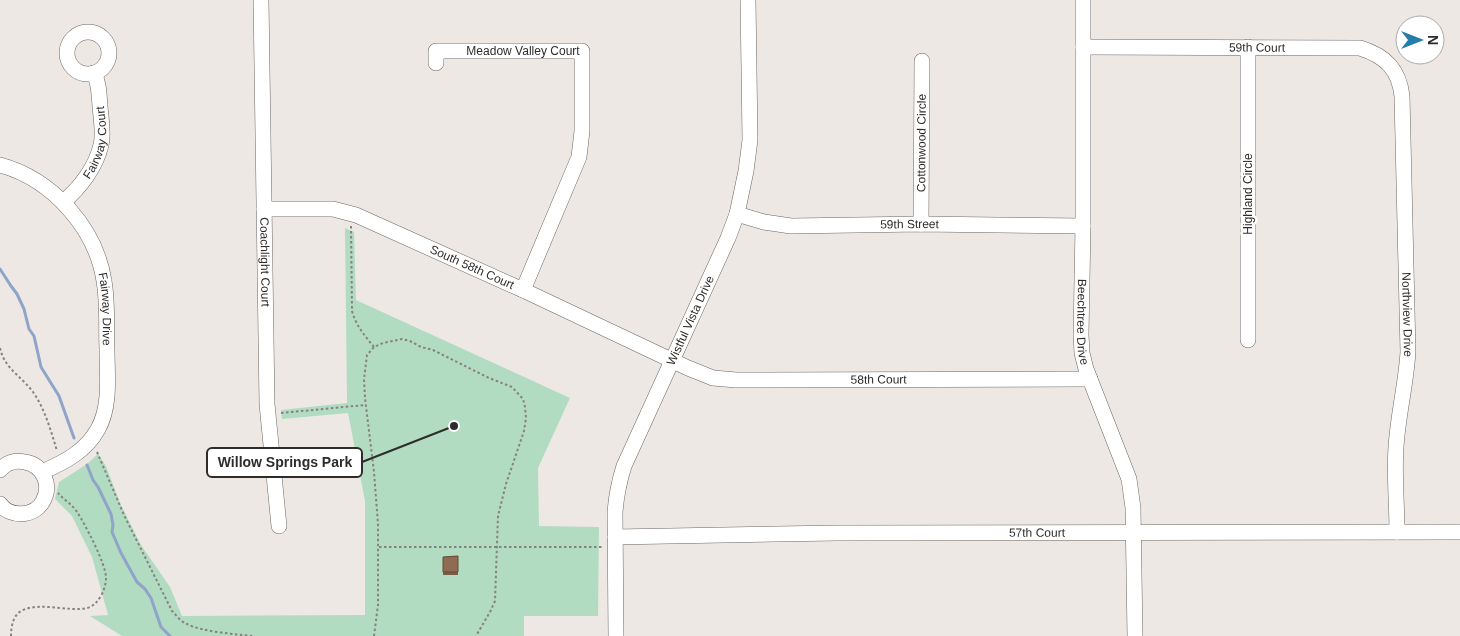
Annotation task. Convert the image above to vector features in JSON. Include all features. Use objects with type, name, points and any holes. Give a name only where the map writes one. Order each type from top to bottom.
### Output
[{"type":"street","name":"Coachlight Court","points":[[261,0],[267,404],[279,526]]},
{"type":"street","name":"Wistful Vista Drive","points":[[616,636],[615,542],[616,500],[619,482],[624,466],[716,266],[737,214],[746,171],[750,140],[748,0]]},
{"type":"street","name":"Beechtree Drive","points":[[1083,0],[1082,353],[1090,379],[1130,479],[1134,532],[1135,636]]},
{"type":"street","name":"59th Court","points":[[1083,47],[1353,48],[1371,51],[1390,65],[1397,74],[1402,96]]},
{"type":"street","name":"Highland Circle","points":[[1248,47],[1248,340]]},
{"type":"street","name":"Meadow Valley Court","points":[[436,64],[436,51],[582,51],[582,131],[579,157],[523,290]]},
{"type":"street","name":"Cottonwood Circle","points":[[921,224],[922,61]]},
{"type":"street","name":"Fairway Court","points":[[63,202],[73,194],[87,176],[101,144],[102,127],[98,81],[94,73]]},
{"type":"street","name":"Northview Drive","points":[[1397,532],[1396,449],[1408,352],[1402,96]]},
{"type":"street","name":"Fairway Drive","points":[[0,165],[12,168],[27,176],[56,195],[69,208],[88,236],[98,258],[104,279],[108,374],[107,399],[103,420],[93,438],[85,447],[68,460],[42,472]]},
{"type":"street","name":"South 58th Court","points":[[264,208],[333,209],[356,215],[672,360]]},
{"type":"street","name":"59th Street","points":[[737,214],[764,222],[791,226],[921,224],[1083,226]]},
{"type":"street","name":"58th Court","points":[[672,360],[705,375],[728,380],[1090,379]]},
{"type":"street","points":[[0,454],[10,459],[37,466],[46,480],[43,501],[33,510],[24,514],[7,515],[0,504]]},
{"type":"street","points":[[0,470],[7,464],[20,461]]},
{"type":"street","name":"57th Court","points":[[615,542],[838,533],[1460,532]]},
{"type":"path","points":[[356,215],[351,227],[351,303],[355,321],[374,347]]},
{"type":"path","points":[[374,636],[378,605],[379,547],[377,506],[364,379],[367,355],[374,347],[392,340],[410,341],[512,387],[522,399],[525,407],[524,431],[501,501],[498,516],[495,601],[476,636]]},
{"type":"path","points":[[0,348],[7,365],[33,392],[51,430],[57,453],[60,456]]},
{"type":"path","points":[[281,413],[366,404]]},
{"type":"path","points":[[96,448],[124,515],[172,612],[186,624],[198,628],[253,636]]},
{"type":"path","points":[[11,636],[12,626],[17,614],[24,609],[88,608],[95,604],[104,590],[106,578],[101,559],[77,511],[57,491]]},
{"type":"path","points":[[379,547],[526,548],[615,542]]},
{"type":"green space","points":[[345,228],[354,232],[356,300],[570,398],[538,468],[539,526],[599,527],[598,616],[524,616],[524,636],[122,636],[90,616],[108,615],[92,557],[72,516],[55,499],[59,482],[87,464],[98,454],[106,466],[120,503],[141,545],[170,587],[182,616],[365,615],[365,501],[348,413],[282,419],[281,410],[347,403]]},
{"type":"building","points":[[458,556],[458,572],[443,572],[443,557]]},
{"type":"waterway","points":[[0,269],[17,294],[24,309],[29,329],[34,336],[41,367],[59,396],[74,438]]},
{"type":"waterway","points":[[87,465],[111,514],[112,532],[121,553],[137,582],[151,598],[161,627],[170,636]]},
{"type":"place","name":"Willow Springs Park","points":[[454,426]]}]
